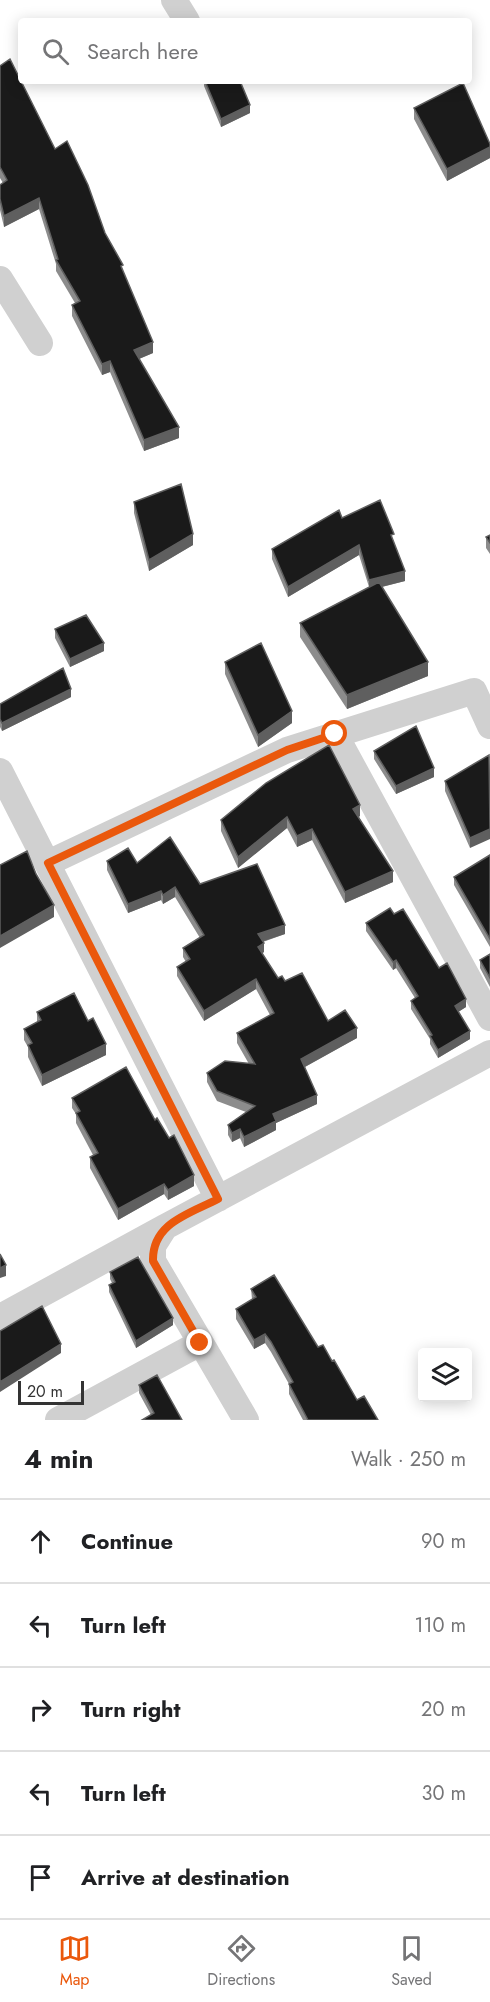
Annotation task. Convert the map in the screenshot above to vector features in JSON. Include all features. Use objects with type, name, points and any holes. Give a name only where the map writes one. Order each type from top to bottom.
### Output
[{"type":"street","points":[[174,0],[185,18]]},
{"type":"street","points":[[0,279],[40,343]]},
{"type":"street","points":[[48,863],[287,750],[482,686],[490,726]]},
{"type":"street","points":[[335,734],[490,1018]]},
{"type":"street","points":[[0,771],[218,1199]]},
{"type":"street","points":[[0,1317],[490,1053]]},
{"type":"street","points":[[165,1227],[153,1246],[153,1261],[246,1420]]},
{"type":"street","points":[[58,1420],[200,1343]]},
{"type":"building","points":[[10,59],[18,75],[18,84],[22,84],[55,149],[67,141],[88,185],[105,233],[123,265],[121,266],[153,342],[134,350],[179,427],[144,440],[110,361],[102,364],[72,305],[80,301],[56,260],[58,259],[39,198],[4,216],[0,185],[7,180],[0,167],[0,66]]},
{"type":"building","points":[[206,84],[241,84],[250,105],[221,119]]},
{"type":"building","points":[[463,84],[490,147],[447,169],[414,108]]},
{"type":"building","points":[[181,484],[193,534],[149,560],[134,502]]},
{"type":"building","points":[[380,500],[394,534],[391,535],[405,571],[369,580],[359,545],[288,587],[272,549],[339,510],[342,518]]},
{"type":"building","points":[[379,582],[428,662],[347,695],[300,623]]},
{"type":"building","points":[[86,615],[104,643],[70,659],[55,629]]},
{"type":"building","points":[[261,643],[292,711],[258,735],[225,662]]},
{"type":"building","points":[[63,668],[71,689],[2,723],[0,704]]},
{"type":"building","points":[[416,726],[434,768],[396,786],[374,751]]},
{"type":"building","points":[[329,745],[360,805],[353,809],[393,871],[345,892],[312,829],[297,836],[287,817],[238,857],[221,820],[266,783]]},
{"type":"building","points":[[489,755],[490,829],[470,838],[445,781]]},
{"type":"building","points":[[170,837],[200,884],[257,864],[285,925],[258,934],[264,943],[258,947],[278,978],[282,976],[285,981],[302,973],[328,1021],[345,1010],[357,1028],[301,1059],[317,1095],[273,1114],[276,1121],[244,1137],[240,1129],[232,1133],[228,1125],[255,1106],[217,1091],[207,1073],[225,1061],[255,1064],[237,1033],[274,1013],[256,979],[204,1011],[177,967],[190,959],[183,948],[204,935],[175,887],[163,895],[161,891],[128,904],[107,861],[128,848],[137,863]]},
{"type":"building","points":[[27,851],[36,874],[54,905],[0,936],[0,865]]},
{"type":"building","points":[[490,855],[490,939],[454,877]]},
{"type":"building","points":[[390,908],[394,914],[403,909],[439,968],[447,963],[466,999],[455,1006],[470,1031],[438,1050],[430,1036],[432,1035],[411,1001],[418,996],[396,960],[393,962],[366,923]]},
{"type":"building","points":[[490,954],[490,978],[480,960]]},
{"type":"building","points":[[74,993],[88,1021],[93,1018],[106,1044],[42,1075],[28,1045],[32,1043],[24,1029],[41,1020],[37,1012]]},
{"type":"building","points":[[126,1067],[155,1120],[157,1118],[169,1138],[174,1135],[194,1175],[168,1190],[164,1184],[118,1209],[90,1157],[98,1153],[76,1113],[80,1111],[72,1098]]},
{"type":"building","points":[[0,1254],[6,1265],[0,1268]]},
{"type":"building","points":[[138,1257],[173,1318],[136,1341],[109,1285],[115,1282],[110,1272]]},
{"type":"building","points":[[274,1275],[318,1347],[323,1345],[357,1400],[364,1396],[378,1420],[308,1420],[289,1384],[293,1382],[271,1342],[265,1334],[254,1340],[236,1309],[256,1297],[251,1289]]},
{"type":"building","points":[[42,1306],[61,1344],[0,1382],[0,1331]]},
{"type":"building","points":[[157,1375],[182,1420],[142,1420],[154,1413],[139,1385]]},
{"type":"route","points":[[200,1343],[153,1261],[153,1246],[165,1227],[218,1199],[48,863],[287,750],[335,734]]}]
